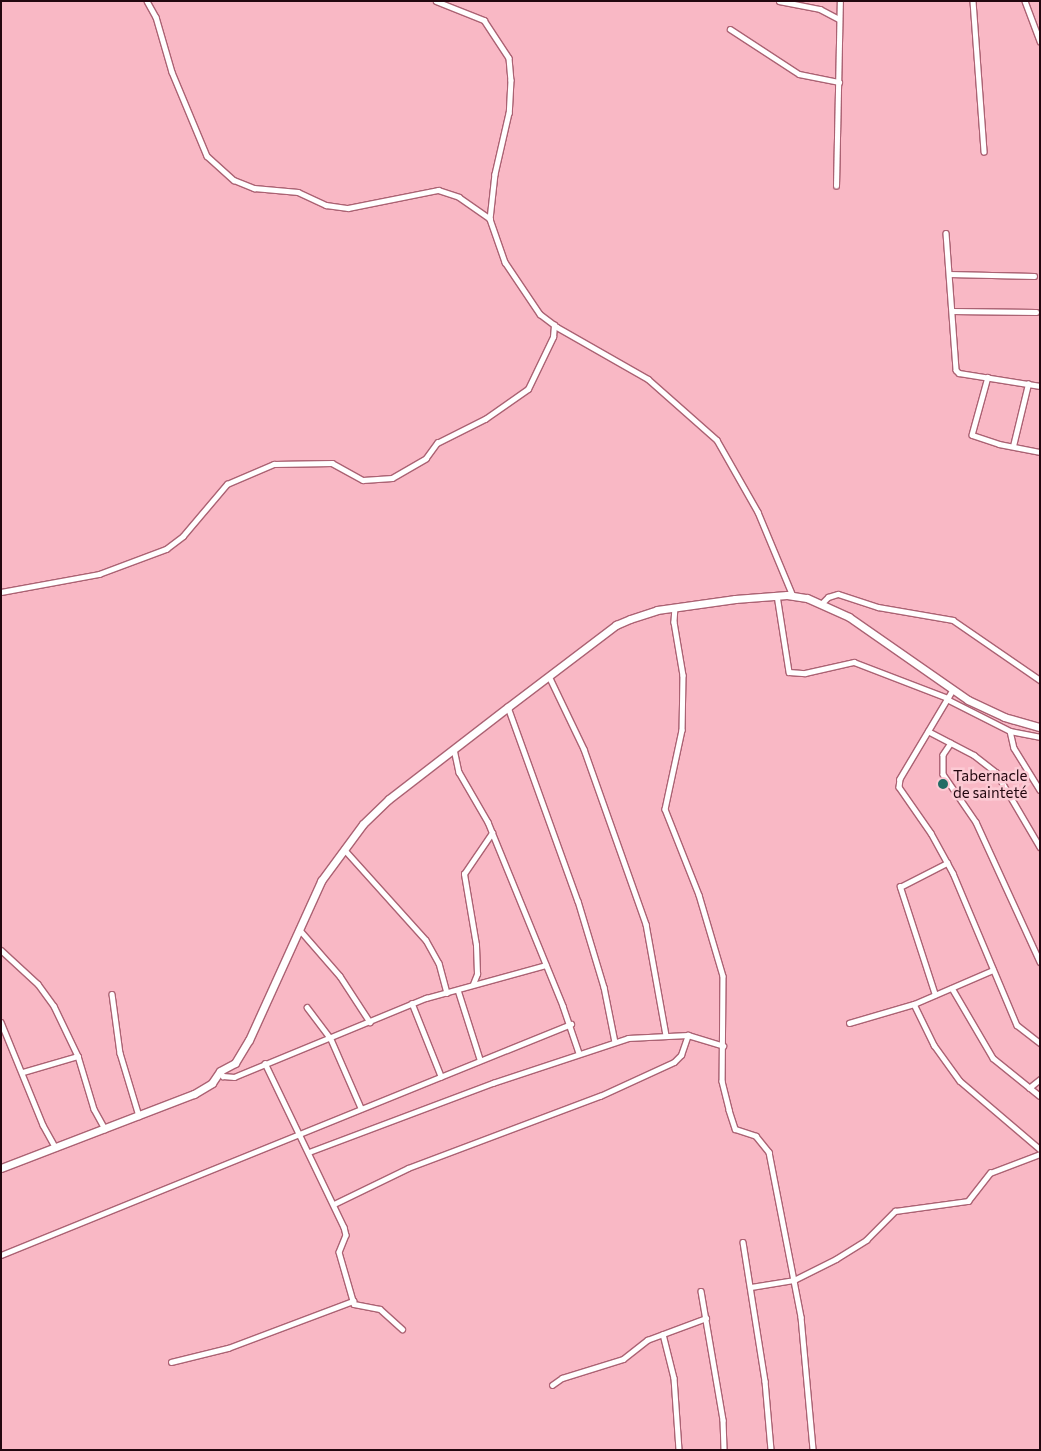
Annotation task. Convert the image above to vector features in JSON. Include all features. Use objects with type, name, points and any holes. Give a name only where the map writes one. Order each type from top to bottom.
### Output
[{"type":"main road","points":[[2,1165],[56,1148],[106,1129],[194,1094],[212,1083],[220,1072],[235,1063],[249,1040],[298,928],[322,881],[343,848],[384,803],[616,626],[644,613],[675,607],[777,596],[793,596],[822,603],[849,617],[953,690],[992,712],[1040,727]]},
{"type":"street","points":[[147,1],[156,17],[172,72],[208,156],[234,180],[254,188],[298,192],[326,205],[348,208],[438,190],[459,197],[490,219]]},
{"type":"street","points":[[436,1],[484,20],[504,47],[508,58],[511,80],[508,113],[495,174],[490,219],[505,262],[540,314],[565,332],[648,379],[717,440],[751,498],[793,596]]},
{"type":"street","points":[[779,1],[820,9],[839,19]]},
{"type":"street","points":[[836,186],[840,82],[840,1]]},
{"type":"street","points":[[973,1],[984,152]]},
{"type":"street","points":[[1025,1],[1040,41]]},
{"type":"street","points":[[730,29],[799,74],[840,82]]},
{"type":"street","points":[[946,232],[956,370],[959,373],[1040,386]]},
{"type":"street","points":[[949,274],[1034,276]]},
{"type":"street","points":[[952,311],[1036,312]]},
{"type":"street","points":[[1,592],[99,574],[166,549],[183,536],[227,484],[274,464],[332,463],[363,480],[392,478],[426,458],[437,442],[485,419],[528,389],[553,338],[554,325]]},
{"type":"street","points":[[553,338],[565,332]]},
{"type":"street","points":[[988,377],[972,435],[1040,452]]},
{"type":"street","points":[[1013,446],[1028,384]]},
{"type":"street","points":[[822,603],[828,597],[838,594],[878,607],[952,620],[1040,680]]},
{"type":"street","points":[[777,596],[789,672],[804,673],[854,662],[947,699],[1010,731],[1040,737]]},
{"type":"street","points":[[675,607],[674,622],[683,675],[682,730],[665,809],[699,895],[723,976],[722,1081],[732,1122],[738,1132],[756,1136],[769,1152],[806,1352],[812,1450]]},
{"type":"street","points":[[550,676],[584,749],[646,924],[666,1035]]},
{"type":"street","points":[[953,690],[900,779],[899,787],[947,863],[1017,1025],[1040,1042]]},
{"type":"street","points":[[508,707],[578,901],[604,987],[615,1042]]},
{"type":"street","points":[[928,731],[951,743],[996,772],[1040,847]]},
{"type":"street","points":[[1010,731],[1014,748],[1040,790]]},
{"type":"street","points":[[951,743],[943,755],[943,774],[976,822],[1040,962]]},
{"type":"street","points":[[454,749],[459,772],[492,833],[570,1024],[579,1053]]},
{"type":"street","points":[[473,984],[477,974],[476,945],[464,874],[492,833]]},
{"type":"street","points":[[343,848],[426,940],[439,963],[447,993]]},
{"type":"street","points":[[935,995],[900,887],[947,863]]},
{"type":"street","points":[[298,928],[340,976],[370,1022]]},
{"type":"street","points":[[1,950],[38,984],[54,1006],[78,1056],[94,1109],[106,1129]]},
{"type":"street","points":[[220,1072],[223,1076],[234,1077],[412,1003],[473,984],[546,965]]},
{"type":"street","points":[[849,1023],[914,1004],[993,970]]},
{"type":"street","points":[[952,988],[993,1058],[1040,1096]]},
{"type":"street","points":[[458,990],[480,1059]]},
{"type":"street","points":[[112,994],[120,1053],[139,1116]]},
{"type":"street","points":[[412,1003],[441,1076]]},
{"type":"street","points":[[914,1004],[934,1045],[960,1081],[1040,1149]]},
{"type":"street","points":[[307,1007],[330,1037],[361,1108]]},
{"type":"street","points":[[1,1022],[43,1125],[56,1148]]},
{"type":"street","points":[[1,1255],[570,1024]]},
{"type":"street","points":[[309,1152],[579,1053],[615,1042],[666,1035],[688,1036],[723,1046]]},
{"type":"street","points":[[334,1204],[408,1168],[600,1096],[674,1062],[681,1055],[688,1036]]},
{"type":"street","points":[[23,1072],[78,1056]]},
{"type":"street","points":[[264,1063],[346,1231],[338,1252],[353,1301],[357,1306],[380,1309],[402,1329]]},
{"type":"street","points":[[1029,1088],[1040,1079]]},
{"type":"street","points":[[751,1287],[794,1280],[860,1246],[890,1213],[968,1201],[990,1173],[1040,1154]]},
{"type":"street","points":[[743,1242],[765,1380],[771,1450]]},
{"type":"street","points":[[701,1291],[723,1420],[724,1450]]},
{"type":"street","points":[[171,1362],[228,1348],[353,1301]]},
{"type":"street","points":[[552,1385],[562,1378],[622,1359],[643,1343],[706,1318]]},
{"type":"street","points":[[663,1334],[674,1378],[679,1450]]},
{"type":"place","name":"Tabernacle de sainteté","points":[[943,784]]}]
